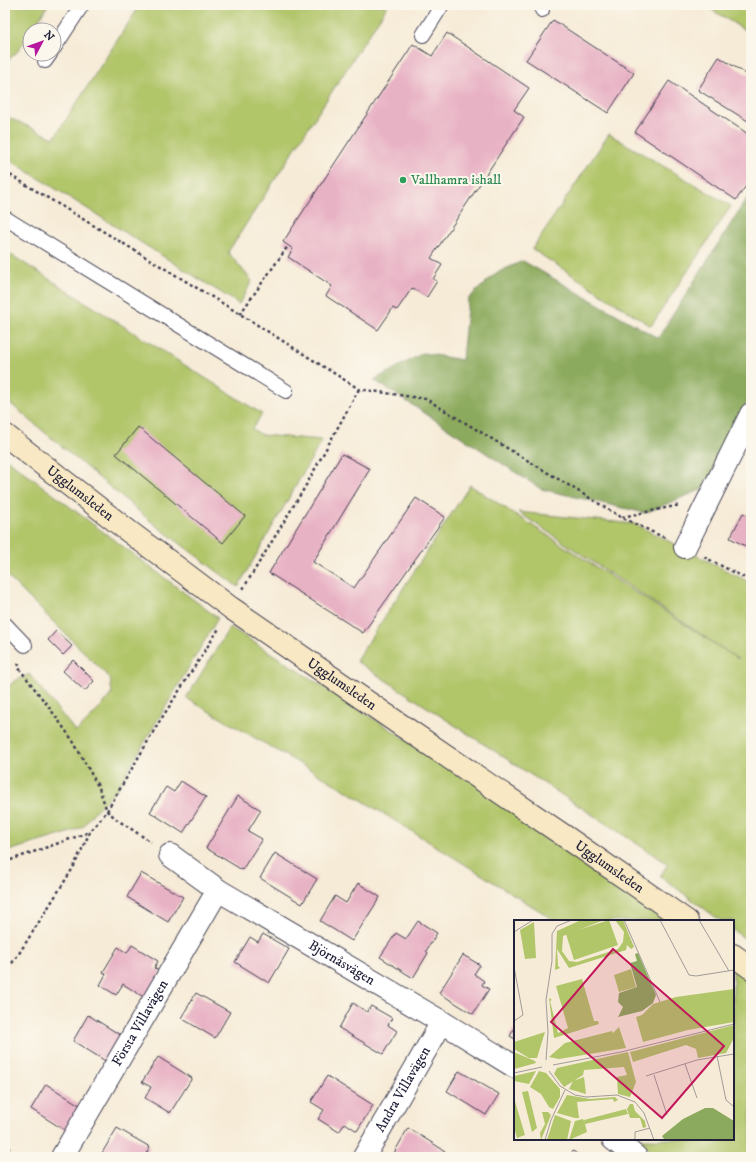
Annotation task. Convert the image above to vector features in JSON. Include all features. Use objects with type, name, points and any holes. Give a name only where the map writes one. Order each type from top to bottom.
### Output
[{"type":"street","points":[[685,547],[751,414]]},
{"type":"street","name":"Ugglumsleden","points":[[5,435],[140,540],[231,608],[685,920]]},
{"type":"street","name":"Björnåsvägen","points":[[170,855],[218,890],[442,1022],[514,1066]]},
{"type":"street","name":"Första Villavägen","points":[[62,1157],[218,890]]},
{"type":"street","points":[[734,956],[751,968]]},
{"type":"street","name":"Andra Villavägen","points":[[364,1157],[442,1022]]},
{"type":"street","points":[[614,1140],[636,1157]]},
{"type":"lane","points":[[62,36],[82,5]]},
{"type":"lane","points":[[423,35],[442,5]]},
{"type":"lane","points":[[5,218],[286,392]]},
{"type":"lane","points":[[5,624],[26,645]]},
{"type":"path","points":[[5,172],[240,314],[359,389],[426,399],[621,517],[685,547],[751,581]]},
{"type":"path","points":[[240,314],[288,246]]},
{"type":"path","points":[[621,517],[708,500]]},
{"type":"path","points":[[26,645],[18,667],[73,741],[99,788],[107,811],[119,821],[170,855]]},
{"type":"path","points":[[5,862],[90,832],[72,868],[20,952],[5,973]]},
{"type":"green space","points":[[9,5],[48,5],[37,22],[22,22],[22,45],[18,51],[5,63],[5,11]]},
{"type":"green space","points":[[140,5],[388,5],[228,252],[252,281],[239,304],[5,157],[5,116],[54,138]]},
{"type":"green space","points":[[704,5],[751,5],[751,34]]},
{"type":"green space","points":[[609,134],[731,206],[651,326],[532,249]]},
{"type":"green space","points":[[751,192],[751,394],[705,488],[645,513],[541,489],[374,380],[423,353],[462,360],[468,299],[496,273],[523,261],[658,338]]},
{"type":"green space","points":[[5,251],[262,414],[252,429],[262,435],[322,440],[238,587],[154,524],[5,399]]},
{"type":"green space","points":[[5,458],[218,618],[117,789],[94,812],[83,827],[5,852],[5,691],[13,682],[29,674],[76,732],[101,707],[112,693],[110,678],[5,574]]},
{"type":"green space","points":[[470,485],[738,659],[518,512],[635,524],[751,583],[751,943],[734,931],[734,920],[720,920],[660,876],[668,864],[356,661]]},
{"type":"green space","points":[[230,627],[511,806],[672,920],[554,920],[347,791],[186,698]]},
{"type":"green space","points":[[734,965],[751,977],[751,1157],[658,1157],[636,1140],[734,1140]]},
{"type":"building","points":[[553,20],[634,73],[608,113],[526,60]]},
{"type":"building","name":"Vallhamra ishall","points":[[447,33],[529,88],[514,110],[524,117],[431,258],[442,265],[433,279],[437,281],[427,297],[412,288],[397,310],[393,308],[378,330],[326,296],[332,286],[288,257],[293,249],[283,242],[413,44],[432,56]]},
{"type":"building","points":[[719,57],[751,77],[751,123],[698,90]]},
{"type":"building","points":[[669,81],[751,136],[751,179],[736,200],[635,132]]},
{"type":"building","points":[[138,427],[245,516],[223,543],[116,454]]},
{"type":"building","points":[[342,454],[370,469],[313,562],[354,588],[416,498],[445,517],[363,633],[269,573]]},
{"type":"building","points":[[743,513],[751,517],[751,549],[730,538]]},
{"type":"building","points":[[56,631],[72,646],[63,655],[48,640]]},
{"type":"building","points":[[73,660],[94,681],[85,691],[63,671]]},
{"type":"building","points":[[181,781],[206,797],[183,833],[150,812],[166,787],[174,792]]},
{"type":"building","points":[[238,796],[261,810],[248,831],[262,839],[242,870],[206,848]]},
{"type":"building","points":[[275,853],[317,879],[302,904],[260,878]]},
{"type":"building","points":[[141,873],[183,897],[168,922],[127,897]]},
{"type":"building","points":[[358,883],[380,897],[352,941],[320,921],[335,896],[346,903]]},
{"type":"building","points":[[418,921],[437,933],[426,951],[428,953],[413,978],[380,957],[396,933],[406,939]]},
{"type":"building","points":[[263,934],[289,949],[269,983],[235,962],[250,937],[258,942]]},
{"type":"building","points":[[132,945],[158,961],[154,968],[161,972],[145,998],[123,984],[116,995],[100,985],[106,974],[103,972],[118,947],[127,953]]},
{"type":"building","points":[[463,955],[480,965],[474,974],[484,981],[482,985],[489,989],[473,1014],[439,993]]},
{"type":"building","points":[[196,993],[230,1012],[215,1038],[181,1018]]},
{"type":"building","points":[[353,1003],[367,1012],[371,1006],[392,1018],[388,1025],[397,1031],[383,1054],[339,1028]]},
{"type":"building","points":[[88,1015],[122,1036],[107,1062],[73,1041]]},
{"type":"building","points":[[514,1029],[514,1038],[510,1036]]},
{"type":"building","points":[[158,1057],[192,1078],[170,1113],[145,1098],[151,1087],[142,1082]]},
{"type":"building","points":[[459,1071],[499,1094],[486,1115],[447,1091]]},
{"type":"building","points":[[327,1076],[373,1105],[357,1131],[345,1123],[339,1132],[318,1119],[324,1110],[311,1102]]},
{"type":"building","points":[[46,1084],[81,1106],[66,1131],[31,1109]]},
{"type":"building","points":[[117,1128],[150,1147],[144,1157],[109,1157],[102,1153]]},
{"type":"building","points":[[408,1128],[445,1151],[441,1157],[401,1157],[394,1153]]},
{"type":"building","points":[[5,1145],[10,1148],[5,1156]]},
{"type":"building","points":[[573,1151],[581,1157],[568,1157]]},
{"type":"place","name":"Vallhamra ishall","points":[[403,180]]}]
